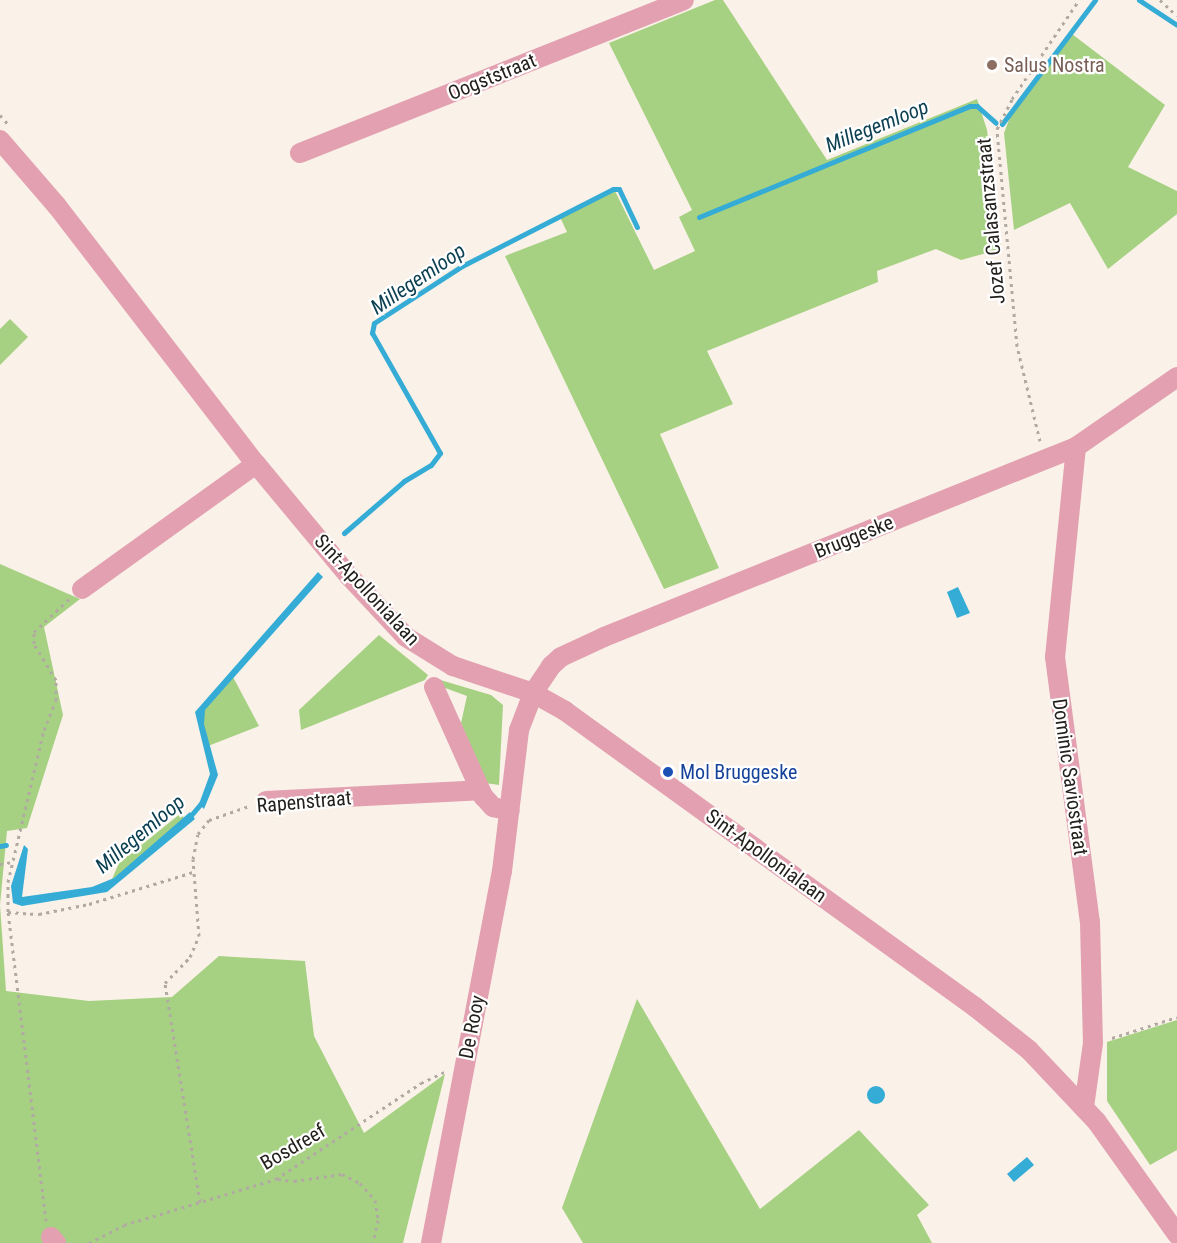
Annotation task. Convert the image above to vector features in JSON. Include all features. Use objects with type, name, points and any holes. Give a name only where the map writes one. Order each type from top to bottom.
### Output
[{"type":"street","name":"Oogststraat","points":[[300,153],[684,0]]},
{"type":"street","name":"Sint-Apollonialaan","points":[[0,140],[57,206],[256,464],[349,576],[406,637],[453,666],[533,693],[566,711],[975,1007],[1029,1050],[1084,1107],[1177,1234]]},
{"type":"street","name":"Bruggeske","points":[[533,693],[551,666],[572,651],[1076,447],[1177,377]]},
{"type":"street","name":"Dominic Saviostraat","points":[[1076,447],[1055,657],[1090,922],[1093,1043],[1084,1107]]},
{"type":"street","points":[[82,589],[256,464]]},
{"type":"street","points":[[434,687],[480,790],[493,807],[510,811]]},
{"type":"street","name":"De Rooy","points":[[431,1243],[510,811],[519,730],[533,693]]},
{"type":"street","name":"Rapenstraat","points":[[266,801],[480,790]]},
{"type":"path","name":"Jozef Calasanzstraat","points":[[1045,460],[1017,346],[997,129],[1012,99],[1079,0]]},
{"type":"path","points":[[1160,0],[1171,7],[1177,16]]},
{"type":"path","points":[[54,1240],[41,1197],[8,912],[12,862],[44,730],[56,701],[56,680],[34,644],[34,632],[45,618],[82,589]]},
{"type":"path","name":"Rapenstraat","points":[[200,1202],[165,983],[190,957],[199,936],[193,872],[194,846],[209,820],[266,801]]},
{"type":"path","points":[[0,864],[12,862]]},
{"type":"path","points":[[8,912],[39,914],[89,904],[193,872]]},
{"type":"path","points":[[1093,1043],[1177,1017]]},
{"type":"path","name":"Bosdreef","points":[[89,1243],[124,1225],[276,1179],[421,1083],[465,1062]]},
{"type":"path","points":[[276,1179],[294,1181],[342,1174],[360,1184],[375,1200],[378,1220],[373,1243]]},
{"type":"green space","points":[[715,0],[723,0],[827,160],[977,99],[987,130],[1001,249],[961,260],[936,249],[877,271],[878,282],[707,351],[733,404],[660,434],[719,568],[664,589],[505,256],[567,232],[560,217],[615,191],[654,270],[695,251],[679,217],[692,210],[609,43]]},
{"type":"green space","points":[[1072,34],[1165,105],[1128,167],[1177,191],[1177,214],[1108,269],[1070,203],[1014,230],[1004,133],[1012,112]]},
{"type":"green space","points":[[10,319],[28,337],[0,365],[0,329]]},
{"type":"green space","points":[[0,564],[80,599],[44,627],[63,715],[27,828],[7,831],[0,905]]},
{"type":"green space","points":[[379,635],[428,675],[425,680],[301,730],[299,710]]},
{"type":"green space","points":[[233,677],[259,726],[208,746],[202,723],[204,709]]},
{"type":"green space","points":[[437,679],[491,695],[503,705],[499,785],[485,783],[461,723],[467,696],[437,685]]},
{"type":"green space","points":[[180,814],[189,822],[125,876],[112,879],[119,863]]},
{"type":"green space","points":[[0,905],[6,991],[89,1001],[172,997],[219,956],[305,961],[314,1036],[364,1133],[445,1074],[403,1243],[0,1243]]},
{"type":"green space","points":[[637,999],[760,1209],[859,1130],[929,1205],[917,1215],[932,1243],[583,1243],[562,1208]]},
{"type":"green space","points":[[1177,1020],[1177,1150],[1150,1165],[1107,1101],[1107,1042]]},
{"type":"water","points":[[318,572],[323,577],[205,710],[204,724],[218,775],[204,809],[199,804],[210,774],[195,712]]},
{"type":"water","points":[[958,587],[970,613],[957,618],[947,592]]},
{"type":"water","points":[[190,812],[195,819],[107,892],[22,906],[13,903],[11,886],[24,845],[28,849],[22,897],[92,887],[114,878]]},
{"type":"water","points":[[876,1086],[882,1089],[885,1095],[882,1101],[876,1104],[870,1101],[867,1095],[870,1089]]},
{"type":"water","points":[[1027,1157],[1034,1165],[1014,1182],[1007,1174]]},
{"type":"waterway","name":"Millegemloop","points":[[1002,124],[1095,0]]},
{"type":"waterway","name":"Millegemloop","points":[[1139,0],[1177,25]]},
{"type":"waterway","name":"Millegemloop","points":[[699,217],[970,106],[977,106],[996,123]]},
{"type":"waterway","name":"Millegemloop","points":[[344,533],[404,481],[431,465],[440,453],[372,333],[374,323],[462,266],[613,189],[619,189],[637,227]]},
{"type":"waterway","name":"Millegemloop","points":[[187,820],[204,800]]},
{"type":"waterway","name":"Millegemloop","points":[[0,846],[6,845]]},
{"type":"place","name":"Salus Nostra","points":[[992,65]]},
{"type":"place","name":"Mol Bruggeske","points":[[668,772]]}]
